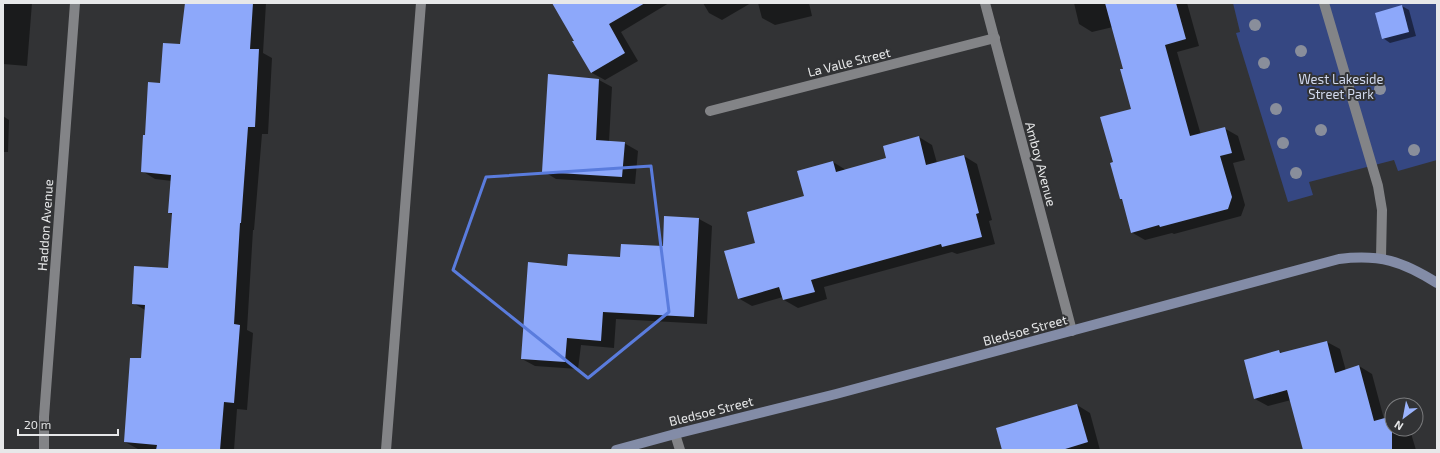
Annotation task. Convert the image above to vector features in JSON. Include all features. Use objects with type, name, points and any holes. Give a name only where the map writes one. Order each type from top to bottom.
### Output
[{"type":"street","name":"Haddon Avenue","points":[[44,450],[44,417],[75,3]]},
{"type":"street","points":[[386,450],[421,3]]},
{"type":"street","name":"Amboy Avenue","points":[[985,3],[1072,331]]},
{"type":"street","points":[[1324,3],[1378,186],[1382,210],[1381,258]]},
{"type":"street","name":"La Valle Street","points":[[710,111],[995,38]]},
{"type":"street","name":"Bledsoe Street","points":[[616,450],[836,394],[1339,259],[1381,258],[1402,264],[1437,283]]},
{"type":"street","points":[[675,434],[680,450]]},
{"type":"highlighted area","points":[[651,166],[669,312],[588,378],[453,270],[486,177]]},
{"type":"green space","name":"West Lakeside Street Park","points":[[1233,3],[1437,3],[1437,160],[1398,171],[1394,160],[1309,182],[1313,195],[1288,202],[1236,33],[1240,32]]},
{"type":"building","points":[[185,3],[253,3],[250,49],[259,49],[255,127],[248,127],[240,223],[234,324],[240,325],[234,403],[224,402],[220,450],[156,450],[157,445],[124,442],[130,358],[141,358],[145,305],[132,304],[134,266],[168,268],[172,213],[168,213],[171,175],[141,172],[148,82],[160,83],[163,43],[180,44]]},
{"type":"building","points":[[552,3],[645,3],[609,24],[625,53],[591,73]]},
{"type":"building","points":[[1105,3],[1176,3],[1186,39],[1165,45],[1190,136],[1225,127],[1232,153],[1220,156],[1232,197],[1228,209],[1131,233],[1110,163],[1113,162],[1100,117],[1131,109],[1120,69],[1123,69]]},
{"type":"building","points":[[1402,5],[1409,32],[1382,39],[1375,13]]},
{"type":"building","points":[[548,74],[599,79],[596,140],[625,142],[622,177],[542,172]]},
{"type":"building","points":[[919,136],[926,165],[964,155],[979,213],[976,214],[982,237],[942,247],[941,244],[811,280],[815,292],[783,300],[779,287],[738,299],[724,251],[755,243],[747,212],[804,196],[797,171],[833,161],[836,172],[886,158],[883,146]]},
{"type":"building","points":[[664,216],[699,218],[694,317],[603,312],[601,341],[567,338],[565,362],[521,359],[528,262],[567,266],[568,254],[620,257],[621,244],[663,246]]},
{"type":"building","points":[[1327,341],[1335,373],[1359,365],[1374,421],[1384,418],[1384,437],[1392,437],[1392,450],[1303,450],[1287,390],[1254,399],[1244,360],[1279,350],[1280,353]]},
{"type":"building","points":[[1077,404],[1088,442],[1062,450],[1002,450],[996,428]]}]
